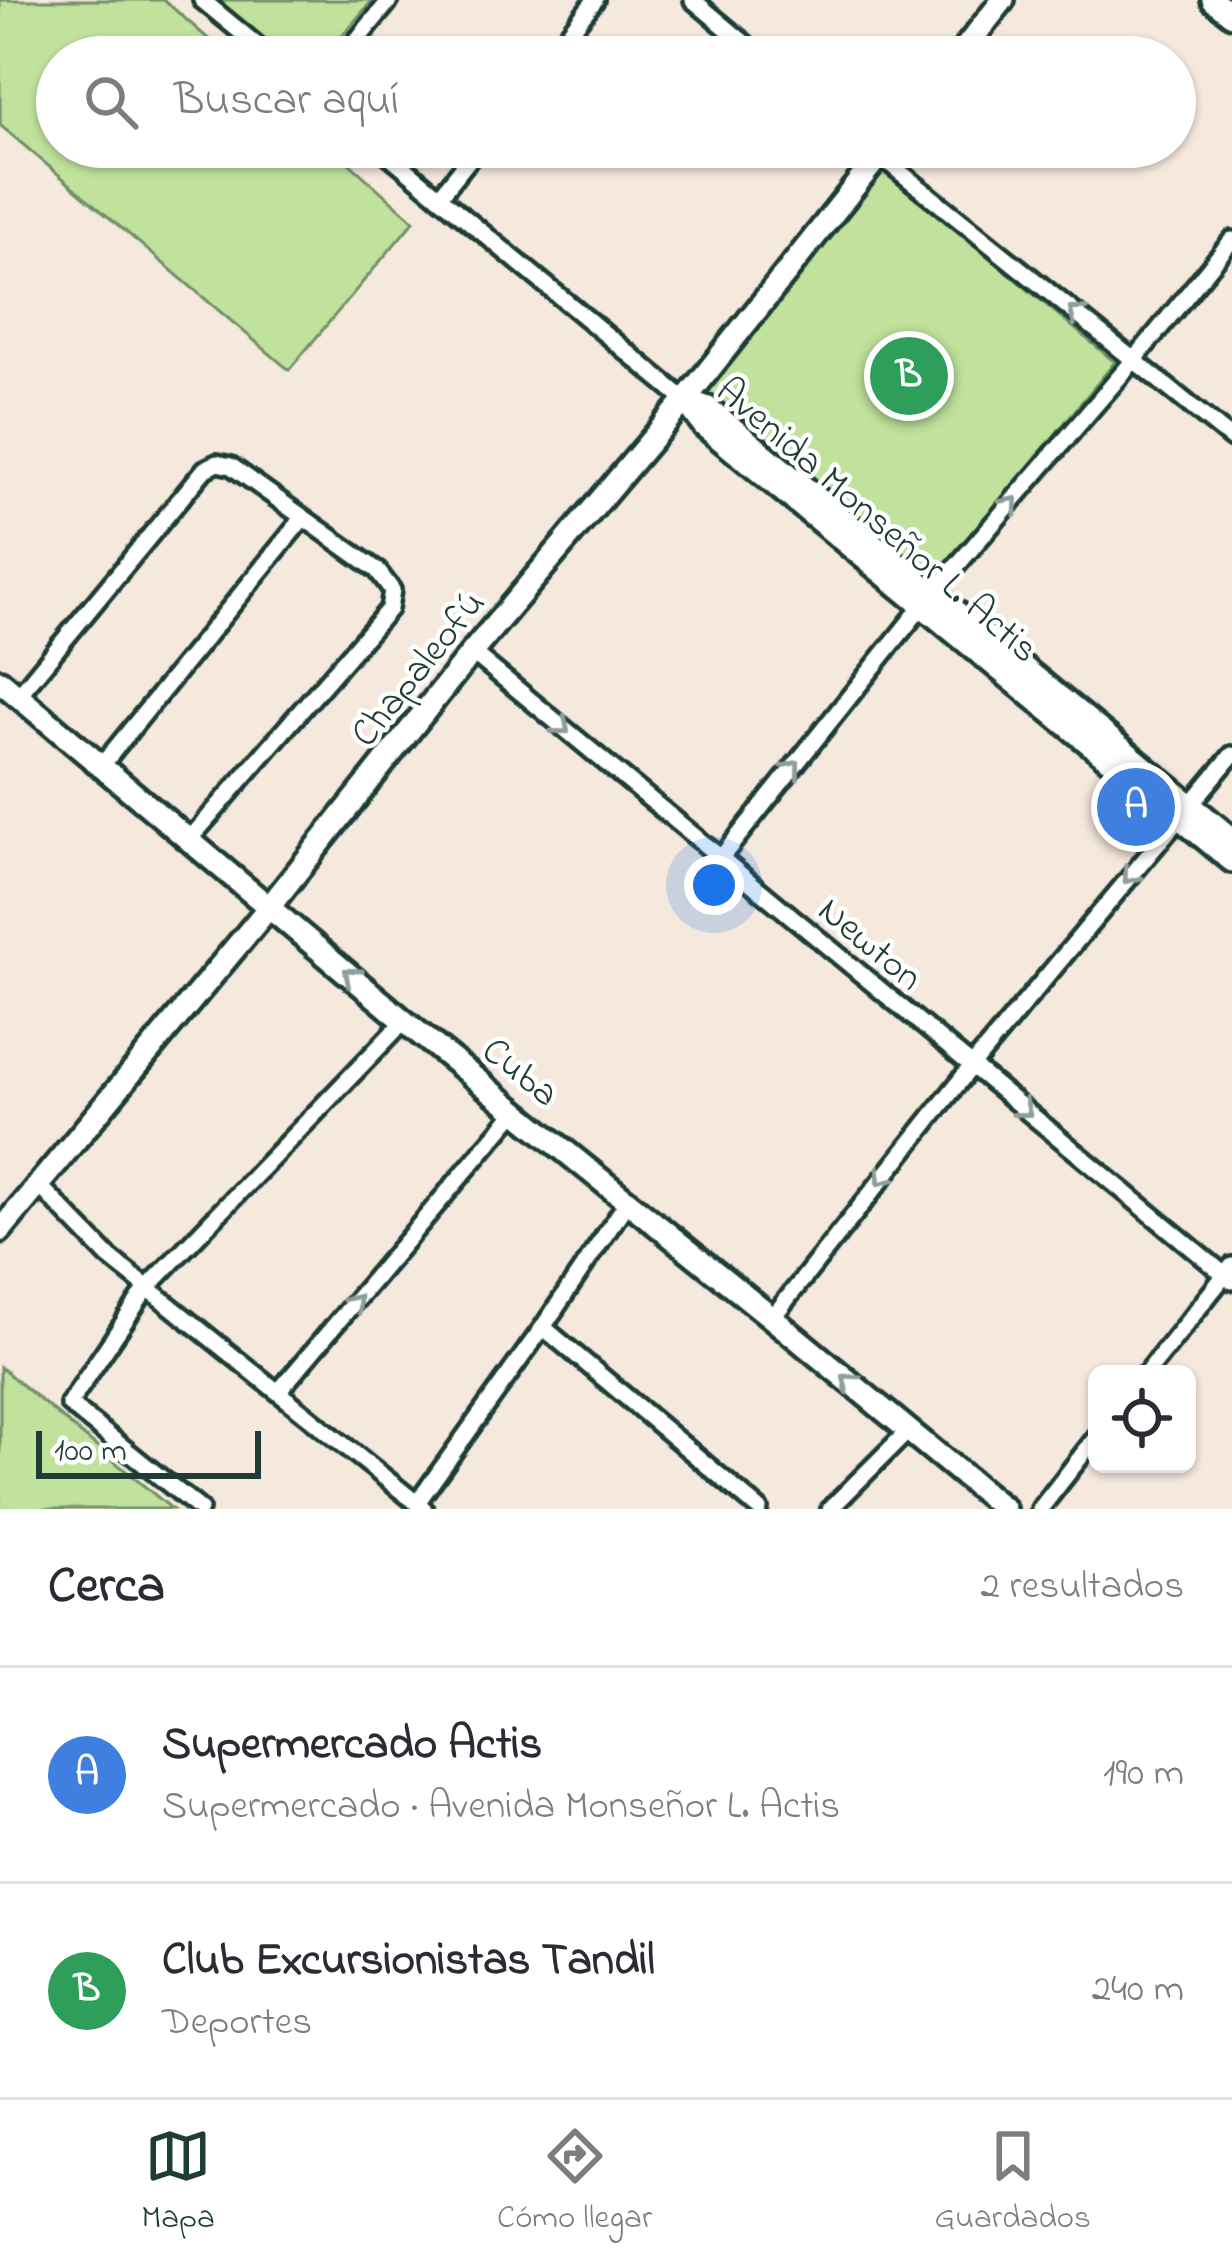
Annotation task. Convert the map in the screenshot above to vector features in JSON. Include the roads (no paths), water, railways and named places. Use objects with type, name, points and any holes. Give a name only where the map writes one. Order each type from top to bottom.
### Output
[{"type":"street","points":[[202,0],[246,36]]},
{"type":"street","points":[[360,36],[390,0]]},
{"type":"street","points":[[567,36],[595,0]]},
{"type":"street","points":[[693,0],[736,36]]},
{"type":"street","points":[[975,36],[1003,0]]},
{"type":"street","points":[[1214,0],[1232,15]]},
{"type":"street","points":[[404,168],[685,400]]},
{"type":"street","points":[[439,197],[462,168]]},
{"type":"street","name":"Chapaleofú","points":[[0,1232],[270,906],[472,652],[685,400],[864,168]]},
{"type":"street","points":[[900,168],[1232,440]]},
{"type":"street","points":[[720,859],[928,600],[1232,240]]},
{"type":"street","name":"Avenida Monseñor L. Actis","points":[[685,400],[704,426],[928,600],[1185,811],[1232,861]]},
{"type":"street","points":[[18,696],[205,469],[217,464],[231,466],[377,570],[392,590],[389,609],[189,840]]},
{"type":"street","points":[[102,765],[303,518]]},
{"type":"street","name":"Newton","points":[[472,652],[971,1067],[1230,1274]]},
{"type":"street","name":"Cuba","points":[[0,681],[404,1021],[1004,1509]]},
{"type":"street","points":[[772,1318],[971,1067],[1232,755]]},
{"type":"street","name":"Avenida Monseñor L. Actis","points":[[1185,811],[1232,839]]},
{"type":"street","points":[[200,1509],[68,1404],[147,1288],[404,1021]]},
{"type":"street","points":[[279,1391],[516,1111]]},
{"type":"street","points":[[39,1185],[109,1257],[421,1506],[628,1201]]},
{"type":"street","points":[[1154,1365],[1230,1274]]},
{"type":"street","points":[[544,1327],[759,1509]]},
{"type":"street","points":[[830,1509],[908,1431]]},
{"type":"street","points":[[1040,1509],[1088,1448]]},
{"type":"place","name":"Club Excursionistas Tandil","points":[[909,376]]},
{"type":"place","name":"Supermercado Actis","points":[[1136,807]]}]
